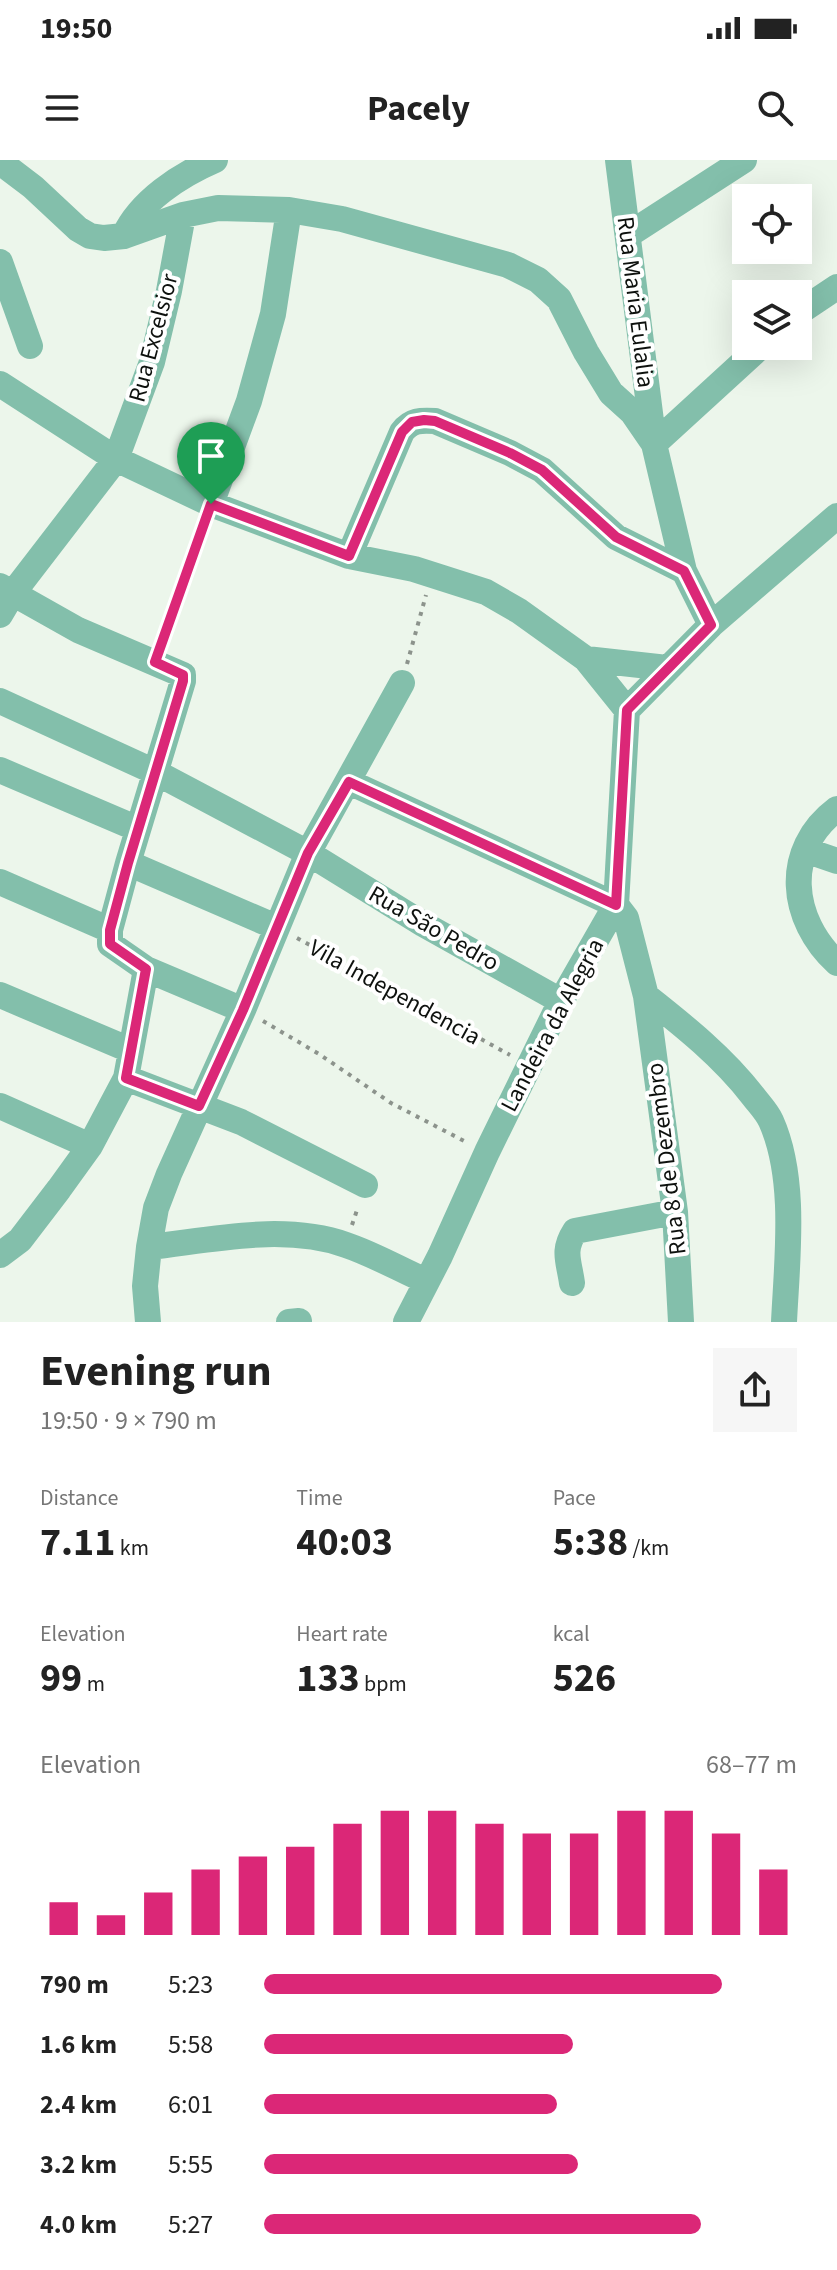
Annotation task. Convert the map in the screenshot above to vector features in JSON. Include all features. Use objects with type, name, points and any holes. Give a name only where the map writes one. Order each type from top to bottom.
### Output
[{"type":"street","points":[[124,236],[135,217],[161,192],[192,170],[215,160]]},
{"type":"street","name":"Rua Maria Eulalia","points":[[618,160],[654,444],[684,571],[711,625]]},
{"type":"street","points":[[628,235],[744,160]]},
{"type":"street","points":[[0,162],[90,236],[124,236],[183,215],[218,208],[289,210],[342,219],[508,265],[538,280],[559,299],[611,393],[632,412],[654,444],[746,360]]},
{"type":"street","points":[[211,504],[249,401],[273,314],[289,210]]},
{"type":"street","name":"Rua Excelsior","points":[[4,598],[116,459],[152,362],[183,215]]},
{"type":"street","points":[[0,262],[30,346]]},
{"type":"street","points":[[812,304],[837,287]]},
{"type":"street","points":[[0,384],[116,459],[211,504],[349,556],[431,574],[486,592],[519,611],[586,659],[627,710],[711,625],[837,516]]},
{"type":"street","points":[[349,556],[402,432],[412,422],[424,420],[435,421],[542,470],[616,537],[684,571]]},
{"type":"street","points":[[4,598],[183,675],[128,863],[110,937]]},
{"type":"street","points":[[586,659],[667,668]]},
{"type":"street","points":[[148,1322],[145,1286],[149,1247],[156,1208],[169,1174],[243,1010],[308,853],[402,683]]},
{"type":"street","name":"Rua São Pedro","points":[[0,701],[155,772],[308,853],[423,924],[561,1001]]},
{"type":"street","name":"Landeira da Alegria","points":[[406,1322],[561,1001],[616,905],[627,710]]},
{"type":"street","points":[[0,770],[138,829]]},
{"type":"street","points":[[349,782],[616,905]]},
{"type":"street","points":[[837,809],[806,845],[798,873],[801,907],[813,938],[837,963]]},
{"type":"street","points":[[806,845],[837,861]]},
{"type":"street","points":[[128,863],[276,927]]},
{"type":"street","points":[[0,882],[110,937],[146,969],[243,1010]]},
{"type":"street","name":"Rua 8 de Dezembro","points":[[616,905],[626,918],[646,996],[675,1212],[681,1322]]},
{"type":"street","points":[[0,1255],[20,1240],[90,1146],[126,1078],[146,969]]},
{"type":"street","points":[[0,995],[130,1050]]},
{"type":"street","points":[[646,996],[700,1039],[743,1082],[769,1118],[780,1146],[786,1181],[788,1235],[784,1322]]},
{"type":"street","points":[[126,1078],[241,1122],[365,1185]]},
{"type":"street","points":[[0,1106],[90,1146]]},
{"type":"street","points":[[572,1283],[566,1252],[568,1241],[575,1231],[675,1212]]},
{"type":"street","points":[[149,1247],[267,1234],[312,1236],[346,1244],[426,1281]]},
{"type":"path","points":[[155,662],[211,504]]},
{"type":"path","points":[[402,683],[431,574]]},
{"type":"path","name":"Vila Independencia","points":[[276,927],[530,1066]]},
{"type":"path","points":[[243,1010],[319,1054],[391,1103],[487,1152]]},
{"type":"path","points":[[346,1244],[365,1185]]},
{"type":"route","points":[[435,421],[542,470],[616,537],[684,571],[711,625],[627,710],[616,905],[349,782],[308,853],[243,1010],[199,1106],[126,1078],[146,969],[110,944],[110,930],[183,681],[183,675],[179,672],[155,662],[211,504],[349,556],[402,432],[412,422],[435,421]]}]
